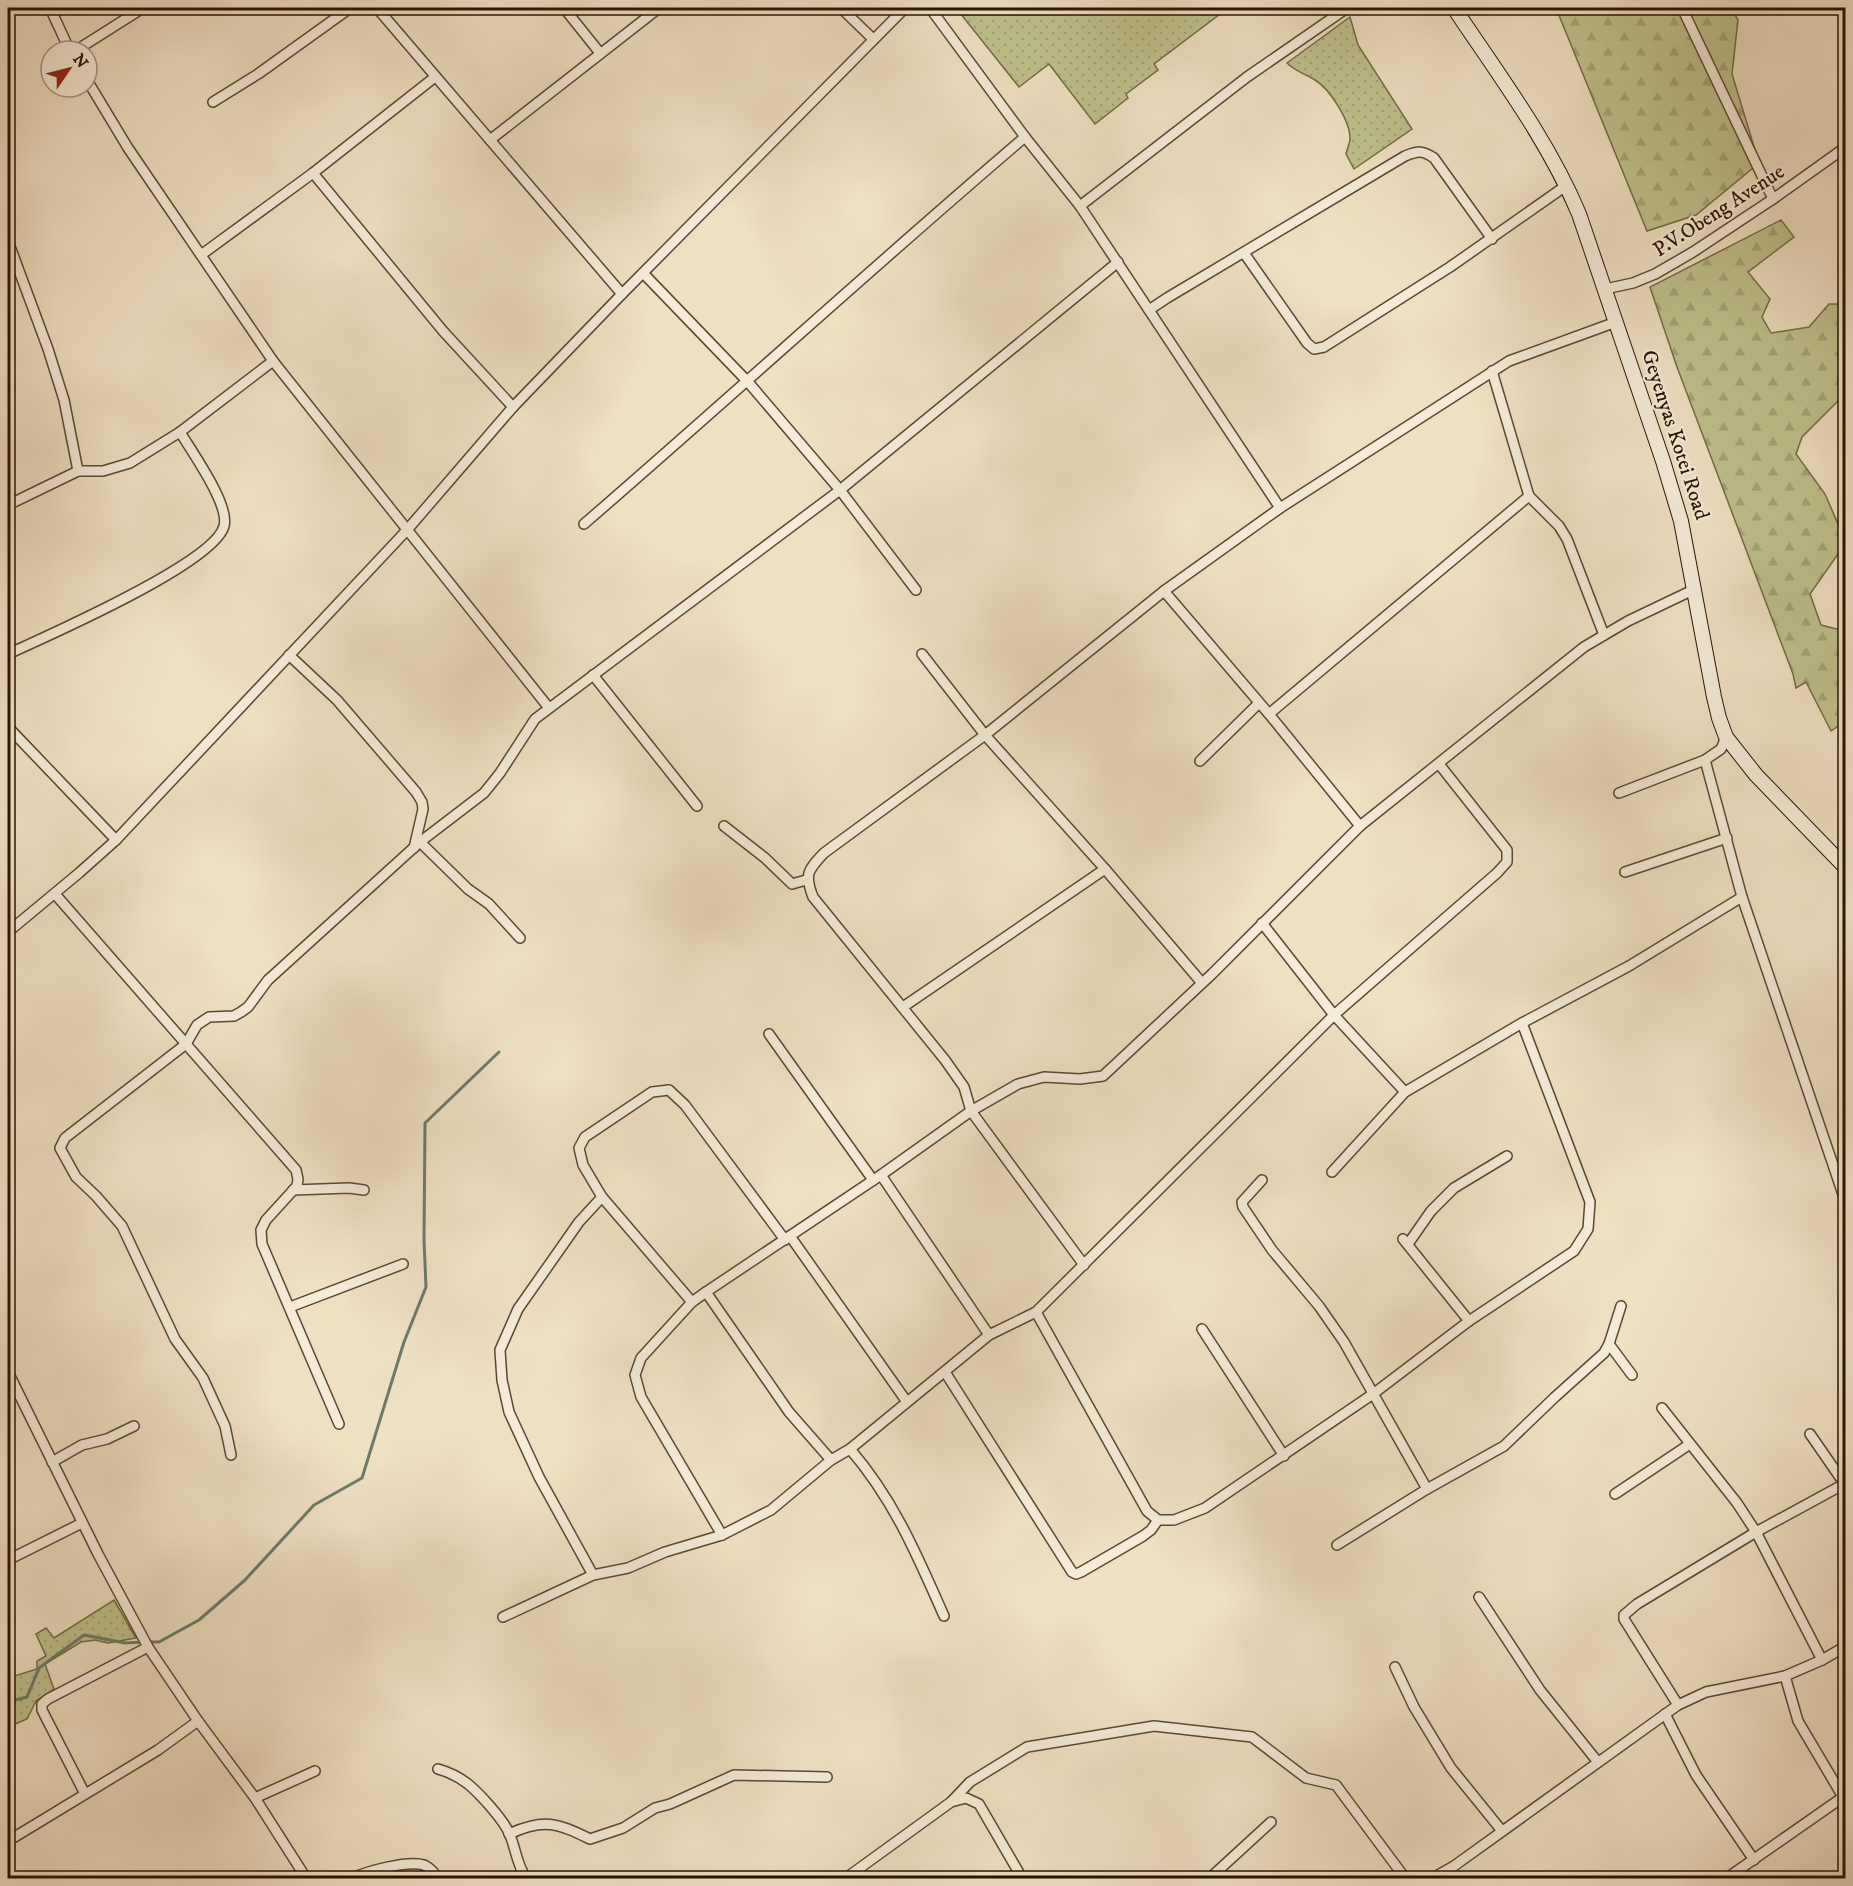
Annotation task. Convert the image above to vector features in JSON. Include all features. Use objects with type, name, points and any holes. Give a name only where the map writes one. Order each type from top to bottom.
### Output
[{"type":"street","points":[[50,8],[64,39]]},
{"type":"street","points":[[94,39],[143,8]]},
{"type":"street","points":[[213,102],[258,74],[350,8]]},
{"type":"street","points":[[377,8],[622,294]]},
{"type":"street","points":[[564,8],[600,53]]},
{"type":"street","points":[[490,141],[659,8]]},
{"type":"street","points":[[841,8],[873,39]]},
{"type":"street","points":[[8,932],[116,840],[407,530],[513,407],[905,8]]},
{"type":"street","points":[[930,8],[1080,206],[1280,508]]},
{"type":"street","points":[[1080,206],[1247,77],[1347,8]]},
{"type":"street","name":"Geyenyas Kotei Road","points":[[1454,8],[1542,140],[1567,185],[1605,289],[1681,521],[1714,697],[1726,737],[1756,775],[1845,868]]},
{"type":"street","points":[[1682,8],[1773,200]]},
{"type":"street","points":[[201,255],[313,173],[435,77]]},
{"type":"street","points":[[98,99],[128,148],[273,361],[549,708]]},
{"type":"street","points":[[584,524],[748,382],[913,232],[1025,136]]},
{"type":"street","name":"P.V.Obeng Avenue","points":[[1605,289],[1633,283],[1655,274],[1693,252],[1773,200],[1845,147]]},
{"type":"street","points":[[1149,310],[1419,150],[1434,158],[1491,239]]},
{"type":"street","points":[[313,173],[443,331],[513,407]]},
{"type":"street","points":[[1244,253],[1307,343],[1314,349],[1324,347],[1491,239],[1567,185]]},
{"type":"street","points":[[8,241],[48,349],[64,400],[78,471]]},
{"type":"street","points":[[231,1455],[225,1426],[203,1378],[175,1339],[122,1226],[76,1177],[60,1148],[65,1138],[186,1044],[197,1025],[208,1017],[234,1016],[248,1007],[268,980],[417,845],[484,793],[500,773],[535,719],[840,490],[1118,262]]},
{"type":"street","points":[[643,273],[748,382],[840,490],[916,590]]},
{"type":"street","points":[[1084,1265],[971,1111],[964,1087],[945,1060],[813,897],[807,880],[811,867],[824,853],[985,735],[1164,591],[1280,508],[1492,371],[1531,352],[1616,322]]},
{"type":"street","points":[[8,505],[78,471],[103,471],[130,464],[180,432],[273,361]]},
{"type":"street","points":[[1492,371],[1529,496],[1559,526],[1567,540],[1604,635]]},
{"type":"street","points":[[8,654],[105,610],[189,561],[218,538],[225,524],[220,499],[180,432]]},
{"type":"street","points":[[1269,714],[1529,496]]},
{"type":"street","points":[[722,1535],[641,1397],[635,1375],[641,1358],[692,1302],[877,1178],[971,1111],[1018,1084],[1044,1077],[1080,1079],[1103,1076],[1202,983],[1360,826],[1584,647],[1652,609],[1695,589]]},
{"type":"street","points":[[1164,591],[1269,714],[1360,826]]},
{"type":"street","points":[[922,654],[985,735],[1105,869],[1202,983]]},
{"type":"street","points":[[289,655],[337,700],[416,792],[423,808],[417,845]]},
{"type":"street","points":[[593,675],[697,806]]},
{"type":"street","points":[[1200,761],[1259,703]]},
{"type":"street","points":[[8,728],[116,840]]},
{"type":"street","points":[[1619,793],[1705,760],[1720,749],[1726,737]]},
{"type":"street","points":[[1705,760],[1742,897],[1845,1203]]},
{"type":"street","points":[[503,1617],[593,1575],[628,1568],[665,1552],[722,1535],[771,1510],[831,1460],[850,1449],[989,1335],[1036,1312],[1334,1015],[1497,873],[1507,861],[1507,850],[1438,764]]},
{"type":"street","points":[[724,826],[765,858],[792,884],[807,880]]},
{"type":"street","points":[[1625,872],[1727,838]]},
{"type":"street","points":[[417,845],[489,904],[520,938]]},
{"type":"street","points":[[903,1007],[1105,869]]},
{"type":"street","points":[[55,894],[296,1170],[297,1186],[266,1220],[261,1230],[262,1244],[339,1424]]},
{"type":"street","points":[[1332,1172],[1405,1092],[1522,1023],[1629,966],[1742,897]]},
{"type":"street","points":[[1262,923],[1334,1015],[1405,1092]]},
{"type":"street","points":[[1036,1312],[1147,1511],[1158,1520],[1174,1520],[1205,1508],[1373,1394],[1469,1321],[1574,1251],[1588,1228],[1590,1202],[1522,1023]]},
{"type":"street","points":[[769,1034],[877,1178],[989,1335]]},
{"type":"street","points":[[692,1302],[602,1197],[583,1165],[579,1148],[585,1137],[652,1092],[669,1090],[685,1105],[787,1238],[907,1402]]},
{"type":"street","points":[[1469,1321],[1406,1242],[1431,1211],[1454,1188],[1507,1156]]},
{"type":"street","points":[[1262,1180],[1244,1198],[1243,1207],[1272,1250],[1344,1341],[1427,1489]]},
{"type":"street","points":[[293,1190],[349,1188],[364,1190]]},
{"type":"street","points":[[593,1575],[539,1477],[509,1412],[502,1380],[500,1350],[518,1309],[579,1222],[602,1197]]},
{"type":"street","points":[[290,1307],[403,1264]]},
{"type":"street","points":[[706,1292],[789,1412],[831,1460]]},
{"type":"street","points":[[1337,1545],[1427,1489],[1504,1446],[1554,1397],[1599,1359],[1609,1344],[1622,1306]]},
{"type":"street","points":[[1202,1329],[1284,1456]]},
{"type":"street","points":[[1609,1344],[1632,1375]]},
{"type":"street","points":[[8,1372],[82,1523],[148,1647],[198,1721],[255,1798],[306,1878]]},
{"type":"street","points":[[945,1372],[1072,1572],[1076,1574],[1081,1572],[1143,1536],[1158,1520]]},
{"type":"street","points":[[1662,1408],[1737,1503],[1755,1532],[1822,1660]]},
{"type":"street","points":[[52,1462],[82,1445],[107,1439],[134,1425]]},
{"type":"street","points":[[1677,1705],[1624,1615],[1637,1604],[1755,1532],[1845,1484],[1810,1434]]},
{"type":"street","points":[[1615,1494],[1690,1444]]},
{"type":"street","points":[[850,1449],[872,1475],[908,1536],[944,1616]]},
{"type":"street","points":[[8,1560],[82,1523]]},
{"type":"street","points":[[1479,1597],[1540,1690],[1597,1761]]},
{"type":"street","points":[[1433,1878],[1454,1866],[1677,1705],[1707,1692],[1785,1676],[1822,1660],[1845,1646]]},
{"type":"street","points":[[85,1794],[42,1710],[42,1704],[148,1647]]},
{"type":"street","points":[[1395,1667],[1414,1707],[1451,1768],[1502,1831]]},
{"type":"street","points":[[1726,1878],[1844,1796],[1798,1721],[1785,1676]]},
{"type":"street","points":[[1665,1714],[1696,1775],[1754,1860]]},
{"type":"street","points":[[8,1842],[158,1750],[198,1721]]},
{"type":"street","points":[[846,1878],[951,1802],[970,1782],[1028,1747],[1154,1726],[1252,1737],[1306,1778],[1336,1785],[1405,1878]]},
{"type":"street","points":[[438,1769],[451,1773],[468,1784],[504,1824],[520,1870],[526,1878]]},
{"type":"street","points":[[255,1798],[315,1771]]},
{"type":"street","points":[[509,1834],[527,1826],[548,1823],[573,1830],[590,1839],[622,1828],[655,1808],[734,1775],[826,1777]]},
{"type":"street","points":[[951,1802],[966,1798],[979,1804],[1022,1878]]},
{"type":"street","points":[[1210,1878],[1271,1822]]},
{"type":"street","points":[[352,1878],[383,1868],[417,1864],[428,1867],[438,1878]]},
{"type":"green space","points":[[956,8],[1228,8],[1154,64],[1158,70],[1126,94],[1128,98],[1095,124],[1049,64],[1019,87]]},
{"type":"green space","points":[[1556,8],[1731,8],[1738,20],[1732,74],[1759,163],[1696,215],[1647,231]]},
{"type":"green space","points":[[1350,17],[1358,45],[1412,129],[1354,169],[1346,154],[1350,140],[1347,124],[1338,107],[1321,84],[1287,63]]},
{"type":"green space","points":[[1781,220],[1794,237],[1748,272],[1770,299],[1762,317],[1771,333],[1809,327],[1829,304],[1845,304],[1845,348],[1838,354],[1843,396],[1802,437],[1796,454],[1825,494],[1845,540],[1845,544],[1810,594],[1821,625],[1845,631],[1845,721],[1831,731],[1806,682],[1796,688],[1793,674],[1677,367],[1650,287]]},
{"type":"green space","points":[[114,1600],[136,1638],[108,1643],[95,1640],[81,1642],[45,1664],[54,1689],[36,1701],[27,1719],[8,1727],[8,1678],[37,1669],[37,1661],[46,1656],[36,1634],[46,1628],[54,1638]]},
{"type":"waterway","points":[[149,1642],[159,1642],[199,1620],[245,1580],[314,1505],[362,1478],[404,1342],[426,1287],[425,1123],[499,1052]]},
{"type":"waterway","points":[[8,1702],[27,1697],[39,1668],[84,1635],[125,1643],[143,1642]]}]
